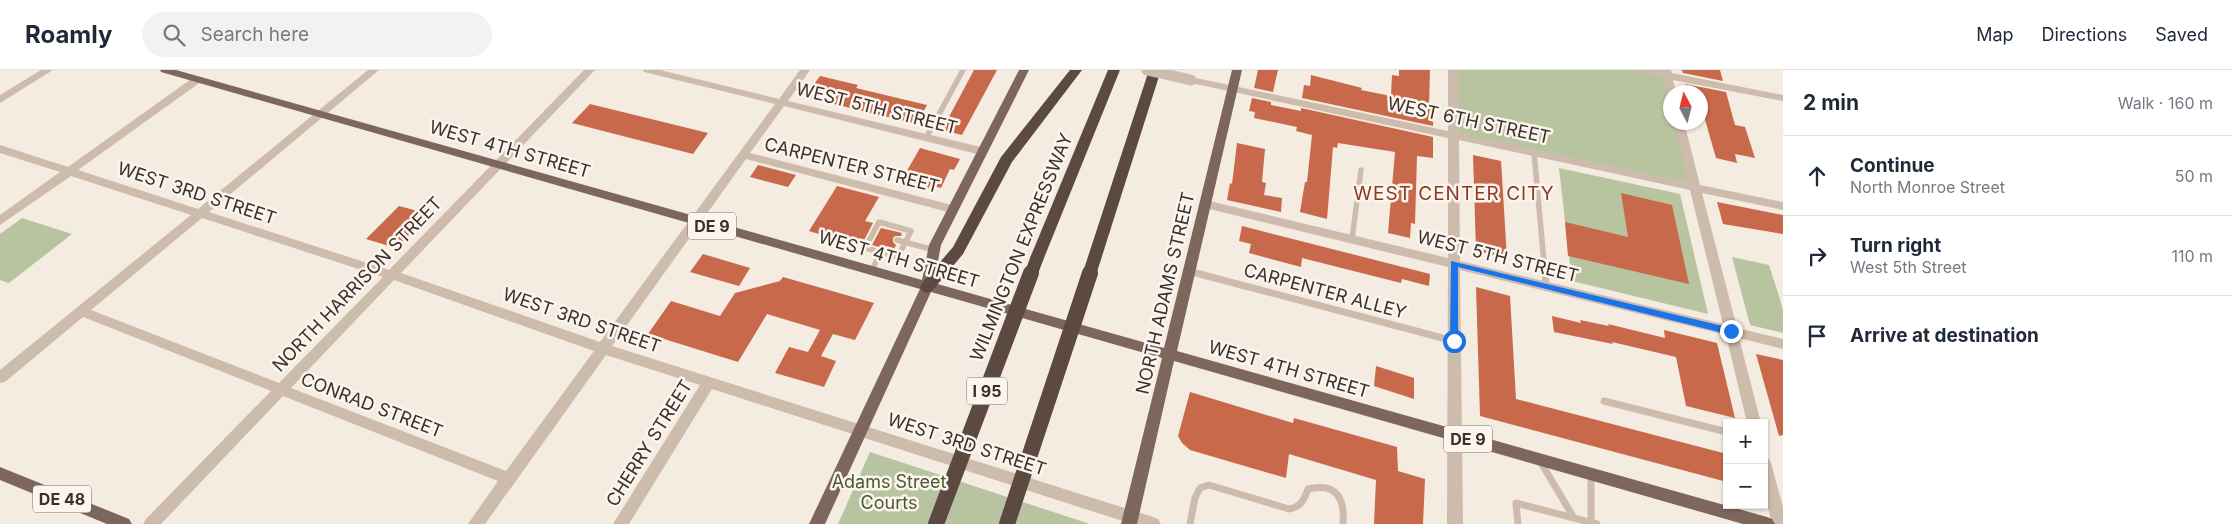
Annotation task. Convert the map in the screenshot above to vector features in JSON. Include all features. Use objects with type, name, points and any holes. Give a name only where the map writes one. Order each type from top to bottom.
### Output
[{"type":"highway","points":[[926,287],[958,250],[1006,160],[1076,70]]},
{"type":"highway","name":"WILMINGTON EXPRESSWAY","points":[[936,524],[1037,258],[1114,70]]},
{"type":"highway","points":[[1007,524],[1155,70]]},
{"type":"highway","points":[[1144,108],[1162,70]]},
{"type":"main road","name":"WEST 4TH STREET","points":[[165,70],[1768,524]]},
{"type":"main road","points":[[817,524],[926,287],[934,250],[952,209],[1024,70]]},
{"type":"main road","name":"NORTH ADAMS STREET","points":[[1130,520],[1237,70]]},
{"type":"main road","name":"DE 48","points":[[0,473],[124,524]]},
{"type":"street","points":[[0,100],[48,70]]},
{"type":"street","points":[[0,378],[374,70]]},
{"type":"street","name":"NORTH HARRISON STREET","points":[[151,524],[590,70]]},
{"type":"street","name":"WEST 5TH STREET","points":[[648,70],[981,151]]},
{"type":"street","points":[[476,524],[805,70]]},
{"type":"street","name":"WEST 6TH STREET","points":[[1147,70],[1783,206]]},
{"type":"street","points":[[1453,70],[1455,524]]},
{"type":"street","points":[[1640,70],[1667,73],[1783,98]]},
{"type":"street","points":[[0,221],[198,79]]},
{"type":"street","points":[[1681,130],[1753,419]]},
{"type":"street","name":"WEST 3RD STREET","points":[[0,149],[392,275],[604,349],[861,430],[1130,520],[1153,524]]},
{"type":"street","name":"CARPENTER STREET","points":[[743,155],[952,209]]},
{"type":"street","name":"WEST 5TH STREET","points":[[1205,204],[1783,344]]},
{"type":"street","name":"CONRAD STREET","points":[[81,311],[509,479]]},
{"type":"street","name":"CHERRY STREET","points":[[621,524],[709,382]]},
{"type":"street","points":[[1764,464],[1780,524]]},
{"type":"lane","points":[[926,138],[963,70]]},
{"type":"lane","points":[[1534,152],[1546,286]]},
{"type":"lane","points":[[1352,239],[1361,170]]},
{"type":"lane","points":[[879,222],[911,231],[905,242],[898,257],[865,248],[875,234],[879,222]]},
{"type":"lane","points":[[897,240],[934,250]]},
{"type":"lane","points":[[872,271],[880,252]]},
{"type":"lane","name":"CARPENTER ALLEY","points":[[1189,272],[1454,341]]},
{"type":"lane","points":[[1604,401],[1723,431]]},
{"type":"lane","points":[[1539,460],[1579,521]]},
{"type":"lane","points":[[1518,524],[1516,502],[1579,521],[1594,523],[1591,474]]},
{"type":"lane","points":[[1190,524],[1195,498],[1200,488],[1209,486],[1289,509],[1297,508],[1304,502],[1308,490],[1316,486],[1329,488],[1338,495],[1344,507],[1343,524]]},
{"type":"green space","points":[[1453,70],[1639,70],[1667,75],[1669,85],[1663,85],[1663,130],[1681,130],[1695,186],[1453,134]]},
{"type":"green space","points":[[1559,168],[1680,194],[1708,314],[1572,281]]},
{"type":"green space","points":[[22,218],[72,234],[9,283],[0,280],[0,234]]},
{"type":"green space","points":[[1732,257],[1769,265],[1783,309],[1783,333],[1750,325]]},
{"type":"green space","name":"Adams Street Courts","points":[[870,452],[1090,524],[838,524]]},
{"type":"building","points":[[974,70],[997,70],[962,135],[942,130]]},
{"type":"building","points":[[1258,70],[1278,70],[1273,92],[1254,88]]},
{"type":"building","points":[[1399,70],[1430,70],[1429,106],[1434,107],[1433,126],[1302,98],[1304,85],[1310,86],[1311,75],[1362,88],[1361,90],[1391,96],[1392,75],[1399,76]]},
{"type":"building","points":[[1682,70],[1720,70],[1723,81],[1683,73]]},
{"type":"building","points":[[820,76],[858,85],[856,88],[927,105],[917,124],[805,97]]},
{"type":"building","points":[[1708,88],[1726,92],[1735,125],[1745,127],[1755,158],[1735,154],[1737,163],[1716,158],[1708,130]]},
{"type":"building","points":[[1252,98],[1271,102],[1271,105],[1301,111],[1301,108],[1433,137],[1433,158],[1417,156],[1415,224],[1411,223],[1410,238],[1388,233],[1395,152],[1338,143],[1337,148],[1333,147],[1327,219],[1300,212],[1305,182],[1307,182],[1312,135],[1296,131],[1297,127],[1254,118],[1255,112],[1249,111]]},
{"type":"building","points":[[590,104],[708,133],[693,154],[572,123]]},
{"type":"building","points":[[1237,143],[1265,149],[1262,182],[1266,183],[1264,195],[1282,198],[1281,212],[1227,200],[1230,183],[1232,184]]},
{"type":"building","points":[[920,148],[960,159],[954,170],[950,169],[941,188],[930,185],[928,189],[906,183],[908,178],[904,176]]},
{"type":"building","points":[[1473,155],[1501,161],[1507,258],[1476,251]]},
{"type":"building","points":[[758,165],[796,175],[788,187],[750,177]]},
{"type":"building","points":[[837,186],[879,197],[865,221],[873,223],[862,244],[854,241],[852,244],[809,231]]},
{"type":"building","points":[[1621,193],[1672,205],[1689,284],[1568,256],[1565,222],[1628,237]]},
{"type":"building","points":[[1717,202],[1783,215],[1783,234],[1723,224]]},
{"type":"building","points":[[399,206],[429,214],[396,248],[366,239]]},
{"type":"building","points":[[1242,226],[1430,274],[1429,286],[1402,279],[1401,283],[1302,258],[1301,267],[1249,253],[1251,244],[1239,241]]},
{"type":"building","points":[[881,228],[902,233],[901,236],[893,238],[893,242],[896,245],[893,251],[872,245]]},
{"type":"building","points":[[703,254],[750,268],[739,286],[690,272]]},
{"type":"building","points":[[783,277],[874,303],[855,340],[833,334],[821,356],[836,361],[824,387],[775,373],[789,347],[808,352],[820,330],[767,314],[738,362],[648,334],[671,301],[720,316],[735,293],[780,281]]},
{"type":"building","points":[[1476,287],[1510,296],[1516,399],[1723,453],[1723,481],[1480,416]]},
{"type":"building","points":[[1552,316],[1581,323],[1580,320],[1609,326],[1608,324],[1665,338],[1664,330],[1717,343],[1735,418],[1686,406],[1676,357],[1612,342],[1613,344],[1554,332]]},
{"type":"building","points":[[1756,354],[1783,360],[1783,435],[1779,436]]},
{"type":"building","points":[[1376,366],[1414,378],[1414,399],[1374,386]]},
{"type":"building","points":[[1190,392],[1293,423],[1294,418],[1397,447],[1398,471],[1425,479],[1423,524],[1374,524],[1376,480],[1289,454],[1286,478],[1190,450],[1182,443],[1178,436]]},
{"type":"district","name":"WEST CENTER CITY","points":[[1454,193]]},
{"type":"route","points":[[1454,341],[1454,264],[1731,331]]}]
